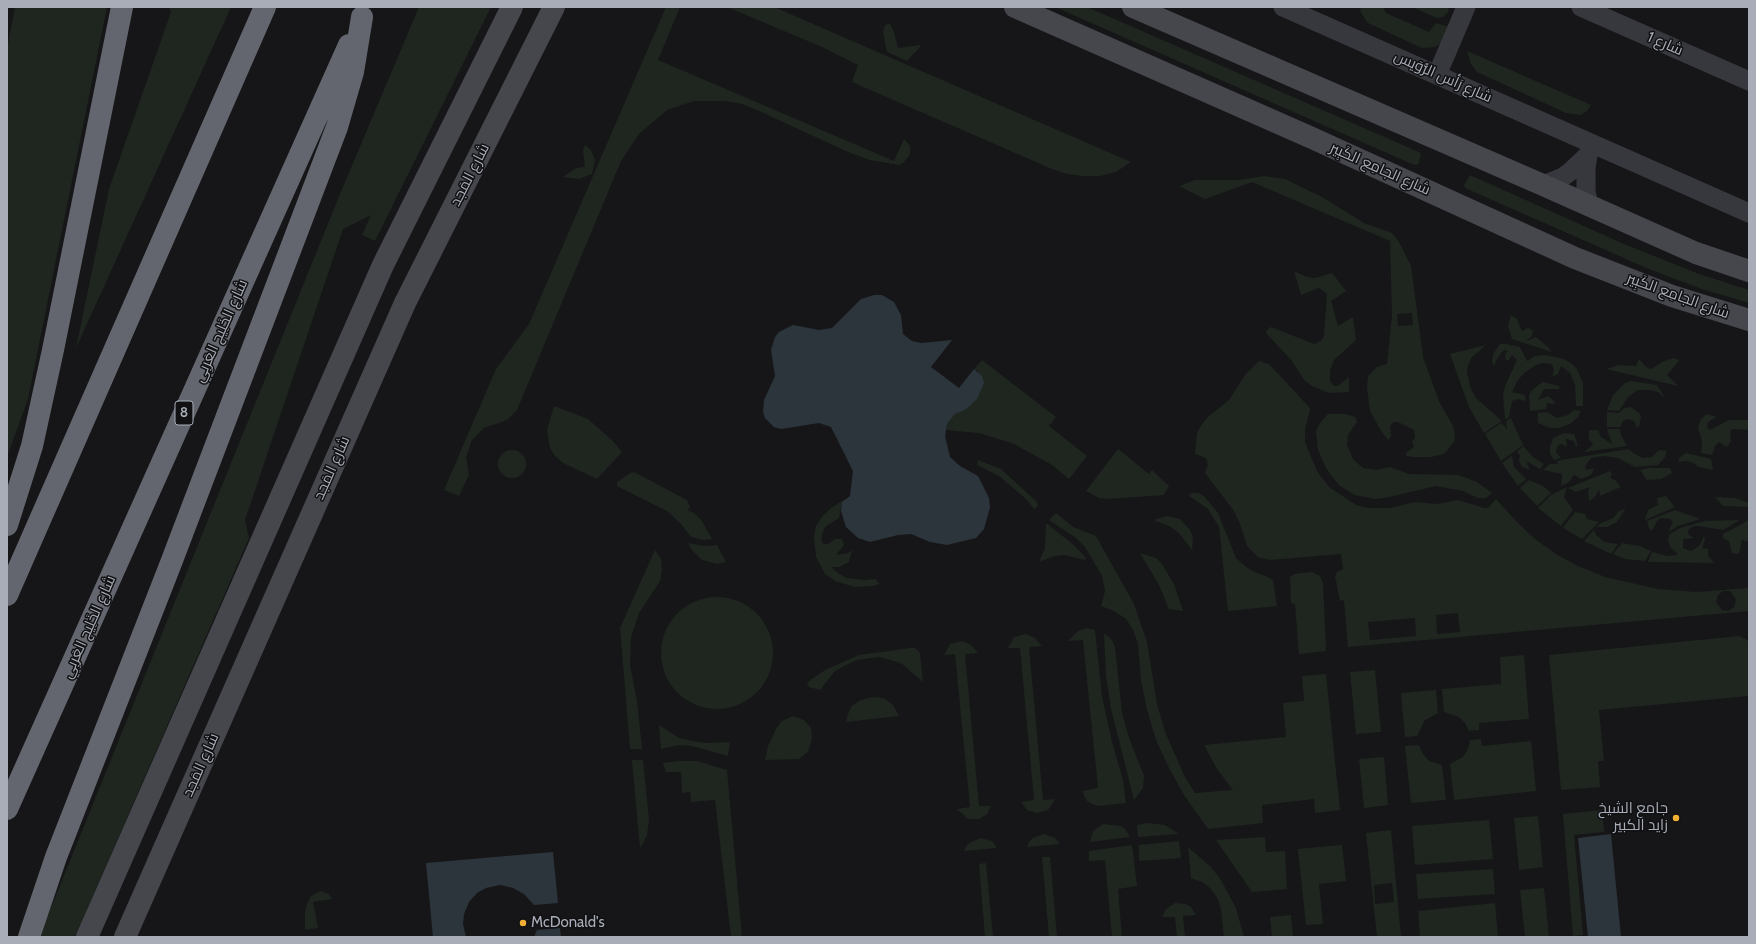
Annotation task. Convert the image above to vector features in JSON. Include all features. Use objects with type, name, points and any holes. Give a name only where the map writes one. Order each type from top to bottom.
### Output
[{"type":"highway","points":[[7,525],[34,439],[122,7]]},
{"type":"highway","points":[[7,595],[266,7]]},
{"type":"highway","points":[[29,937],[56,857],[171,563],[337,127],[353,72],[364,12]]},
{"type":"highway","name":"شارع الخَلِيج العَربِي","points":[[7,809],[364,12]]},
{"type":"street","points":[[86,937],[383,265],[512,7]]},
{"type":"street","name":"شارع المَجد","points":[[125,937],[406,303],[554,7]]},
{"type":"street","name":"شارع الجامِع الكَبِير","points":[[1016,7],[1575,258],[1672,296],[1749,320]]},
{"type":"street","points":[[1133,7],[1544,185],[1696,253],[1749,271]]},
{"type":"street","name":"شارع رَأس الرُّوَيس","points":[[1283,7],[1437,75],[1590,150],[1749,213]]},
{"type":"street","points":[[1437,75],[1466,7]]},
{"type":"street","name":"شارع 1","points":[[1581,7],[1749,81]]},
{"type":"street","points":[[1544,185],[1571,171],[1590,150]]},
{"type":"street","points":[[1589,206],[1585,183],[1590,150]]},
{"type":"shaded area","points":[[15,7],[107,7],[28,399],[7,457],[7,49]]},
{"type":"shaded area","points":[[169,7],[231,7],[76,348],[109,189],[171,12]]},
{"type":"shaded area","points":[[419,7],[491,7],[375,241],[362,235],[371,215],[343,229],[245,520],[249,538],[75,937],[41,937],[48,915],[340,194]]},
{"type":"shaded area","points":[[666,7],[680,7],[658,60],[894,161],[904,139],[910,146],[910,155],[903,163],[899,165],[870,160],[848,152],[742,104],[725,101],[694,101],[667,110],[639,134],[621,161],[517,410],[507,420],[484,428],[472,440],[466,457],[469,475],[459,496],[444,490],[496,369],[529,324]]},
{"type":"shaded area","points":[[727,7],[774,7],[1131,162],[1116,172],[1100,176],[1067,174],[1052,169],[852,82],[858,65],[822,47]]},
{"type":"shaded area","points":[[1055,7],[1087,7],[1421,153],[1419,163],[1417,165],[1412,164]]},
{"type":"shaded area","points":[[1360,7],[1383,7],[1386,13],[1429,32],[1436,23],[1450,27],[1443,42],[1435,47],[1422,48],[1368,23],[1361,13]]},
{"type":"shaded area","points":[[1412,7],[1449,7],[1448,12],[1443,17],[1437,18]]},
{"type":"shaded area","points":[[890,24],[894,32],[898,48],[920,45],[920,47],[907,61],[887,52],[883,32],[885,25]]},
{"type":"shaded area","points":[[1467,51],[1591,105],[1587,111],[1581,115],[1566,113],[1477,72],[1471,64]]},
{"type":"shaded area","points":[[585,145],[591,150],[595,160],[592,174],[579,179],[563,177],[576,168],[585,167],[583,151]]},
{"type":"shaded area","points":[[1470,175],[1624,244],[1699,274],[1749,290],[1749,303],[1702,289],[1651,270],[1465,188],[1464,185]]},
{"type":"shaded area","points":[[1264,176],[1285,179],[1322,197],[1364,223],[1392,233],[1399,242],[1411,266],[1423,357],[1439,401],[1453,426],[1455,434],[1454,442],[1444,454],[1431,457],[1406,456],[1406,453],[1414,447],[1412,442],[1415,438],[1414,430],[1398,422],[1394,422],[1390,426],[1391,437],[1388,440],[1381,431],[1370,411],[1367,388],[1368,376],[1377,367],[1387,364],[1392,316],[1390,241],[1252,182],[1205,199],[1179,186],[1195,180],[1239,180]],"holes":[[[1412,313],[1413,325],[1398,326],[1397,314]]]},
{"type":"shaded area","points":[[1294,271],[1307,277],[1315,278],[1332,273],[1346,291],[1331,301],[1338,326],[1353,317],[1356,340],[1334,360],[1330,371],[1330,381],[1334,386],[1338,386],[1349,377],[1349,392],[1329,393],[1312,386],[1305,381],[1292,361],[1266,333],[1271,327],[1314,344],[1322,340],[1324,336],[1327,294],[1319,288],[1301,295]]},
{"type":"shaded area","points":[[874,295],[882,295],[894,302],[901,315],[903,334],[912,341],[921,343],[952,340],[931,367],[959,388],[974,369],[982,376],[984,383],[977,399],[965,410],[955,414],[947,424],[945,436],[950,457],[960,466],[978,476],[989,498],[990,507],[984,529],[976,538],[947,545],[930,542],[911,534],[898,535],[870,542],[858,538],[846,527],[841,511],[842,502],[850,496],[853,471],[831,427],[819,423],[781,429],[774,427],[765,418],[763,412],[764,400],[775,376],[771,350],[775,337],[779,332],[793,325],[819,330],[832,328],[861,299]]},
{"type":"shaded area","points":[[1511,315],[1517,319],[1522,331],[1528,328],[1533,330],[1532,336],[1526,341],[1536,337],[1552,352],[1512,339],[1508,326]]},
{"type":"shaded area","points":[[1500,344],[1520,347],[1527,361],[1535,356],[1545,355],[1564,359],[1572,364],[1577,369],[1583,383],[1583,406],[1576,406],[1575,385],[1570,373],[1561,366],[1558,374],[1552,377],[1554,370],[1552,364],[1543,363],[1536,365],[1524,373],[1518,380],[1512,392],[1525,395],[1526,401],[1518,399],[1512,401],[1509,417],[1505,420],[1503,395],[1505,386],[1517,360],[1512,355],[1508,361],[1506,360],[1505,354],[1508,351],[1505,350],[1497,359],[1494,366],[1492,362],[1493,354]]},
{"type":"shaded area","points":[[1486,345],[1472,357],[1468,365],[1467,373],[1471,389],[1476,398],[1502,421],[1484,433],[1469,407],[1450,354]]},
{"type":"shaded area","points":[[1674,358],[1679,361],[1667,375],[1678,386],[1606,369],[1619,365],[1636,366],[1639,359],[1646,367],[1651,369],[1664,361]]},
{"type":"shaded area","points":[[982,360],[1056,417],[1049,426],[1087,456],[1069,479],[1052,465],[1014,444],[979,433],[946,430],[947,424],[955,414],[965,410],[978,371],[974,369]]},
{"type":"shaded area","points":[[1259,361],[1269,364],[1309,407],[1310,410],[1305,429],[1305,442],[1317,471],[1329,487],[1356,505],[1368,508],[1390,508],[1415,502],[1438,504],[1458,500],[1488,508],[1496,499],[1535,539],[1556,554],[1578,566],[1605,577],[1658,589],[1696,592],[1749,588],[1749,611],[1348,647],[1344,600],[1340,601],[1335,576],[1337,572],[1343,569],[1341,554],[1270,560],[1258,557],[1247,546],[1234,511],[1205,473],[1208,465],[1206,458],[1195,454],[1197,433],[1202,424],[1208,417],[1229,400],[1245,375]],"holes":[[[1723,591],[1730,591],[1736,599],[1734,607],[1728,611],[1722,610],[1716,602],[1718,595]],[[1458,613],[1460,632],[1437,634],[1436,615]],[[1415,618],[1416,636],[1370,640],[1368,622]]]},
{"type":"shaded area","points":[[1631,381],[1657,385],[1665,398],[1658,392],[1638,390],[1628,397],[1619,411],[1607,410],[1613,395],[1625,383]]},
{"type":"shaded area","points":[[1543,382],[1559,386],[1560,389],[1544,389],[1538,400],[1548,396],[1555,402],[1555,404],[1547,403],[1546,409],[1530,411],[1529,395],[1532,390]]},
{"type":"shaded area","points":[[554,406],[588,419],[612,440],[622,452],[597,479],[563,463],[555,456],[550,448],[547,430]]},
{"type":"shaded area","points":[[1631,407],[1640,414],[1641,417],[1639,427],[1637,427],[1634,421],[1628,419],[1623,421],[1620,427],[1607,427],[1607,412],[1619,413],[1624,408]]},
{"type":"shaded area","points":[[1574,410],[1581,411],[1578,417],[1570,424],[1559,428],[1550,428],[1538,423],[1538,413],[1547,412],[1557,418],[1568,415]]},
{"type":"shaded area","points":[[1328,414],[1346,414],[1355,417],[1357,422],[1348,435],[1347,445],[1353,459],[1363,468],[1377,470],[1390,467],[1409,474],[1458,475],[1477,482],[1492,493],[1486,498],[1478,498],[1463,491],[1436,486],[1385,498],[1375,499],[1355,495],[1340,486],[1333,478],[1326,468],[1318,450],[1316,431],[1320,423]]},
{"type":"shaded area","points":[[1707,414],[1717,417],[1708,422],[1707,428],[1710,430],[1729,420],[1749,420],[1749,430],[1732,429],[1730,431],[1731,441],[1727,447],[1719,442],[1715,446],[1712,455],[1701,453],[1702,441],[1698,427],[1701,419]]},
{"type":"shaded area","points":[[1511,418],[1523,445],[1501,461],[1485,434],[1501,423],[1507,429],[1506,421]]},
{"type":"shaded area","points":[[1607,429],[1620,429],[1621,435],[1627,446],[1584,452],[1593,445],[1589,439],[1589,430],[1598,430],[1601,437],[1612,444]]},
{"type":"shaded area","points":[[1564,433],[1574,434],[1578,446],[1576,447],[1574,441],[1566,439],[1567,447],[1562,444],[1558,445],[1556,452],[1561,458],[1554,460],[1550,454],[1550,447],[1553,438]]},
{"type":"shaded area","points":[[1523,446],[1534,458],[1544,464],[1540,469],[1528,462],[1527,463],[1530,470],[1522,467],[1519,461],[1520,455],[1517,452]]},
{"type":"shaded area","points":[[1118,449],[1149,474],[1152,470],[1169,486],[1164,495],[1107,499],[1099,498],[1086,491]]},
{"type":"shaded area","points":[[1629,449],[1633,453],[1643,458],[1652,457],[1659,450],[1667,451],[1665,457],[1658,465],[1635,467],[1618,458],[1604,456],[1591,458],[1585,466],[1586,470],[1594,468],[1591,475],[1581,479],[1574,475],[1569,482],[1561,486],[1562,474],[1543,470],[1550,464],[1558,464],[1557,461],[1561,460]]},
{"type":"shaded area","points":[[512,450],[522,454],[526,464],[522,474],[512,478],[502,474],[498,464],[502,454]]},
{"type":"shaded area","points":[[1686,453],[1711,459],[1713,470],[1699,467],[1691,462],[1678,462],[1680,457]]},
{"type":"shaded area","points":[[1512,456],[1514,467],[1526,479],[1518,486],[1502,463]]},
{"type":"shaded area","points":[[978,460],[1001,469],[1037,502],[1038,506],[1034,509],[1026,499],[999,476],[977,465]]},
{"type":"shaded area","points":[[1648,468],[1670,468],[1672,473],[1661,479],[1647,480],[1640,470]]},
{"type":"shaded area","points":[[1610,471],[1612,474],[1610,478],[1615,480],[1621,487],[1600,496],[1599,490],[1594,498],[1589,501],[1588,491],[1590,487],[1576,492],[1568,488]]},
{"type":"shaded area","points":[[634,472],[687,500],[690,507],[687,510],[694,513],[702,521],[712,539],[703,540],[691,537],[681,524],[667,511],[617,486],[617,482]]},
{"type":"shaded area","points":[[1529,480],[1543,486],[1551,493],[1537,506],[1520,488]]},
{"type":"shaded area","points":[[1567,487],[1564,497],[1573,510],[1561,526],[1538,508],[1551,495]]},
{"type":"shaded area","points":[[1198,493],[1204,496],[1218,513],[1236,558],[1250,570],[1270,578],[1273,581],[1277,606],[1228,611],[1219,527],[1208,509],[1188,495]]},
{"type":"shaded area","points":[[850,496],[842,502],[839,518],[826,526],[821,540],[824,544],[828,544],[835,539],[842,539],[844,545],[836,555],[848,553],[852,550],[849,562],[839,567],[831,567],[847,578],[865,580],[876,579],[879,584],[873,586],[855,587],[835,581],[825,574],[816,557],[814,537],[816,526],[821,518],[831,508]]},
{"type":"shaded area","points":[[1666,496],[1675,507],[1645,520],[1648,510],[1658,505],[1657,498]]},
{"type":"shaded area","points":[[1715,497],[1735,498],[1749,503],[1749,507],[1723,506]]},
{"type":"shaded area","points":[[1626,508],[1617,522],[1607,527],[1597,527],[1601,523],[1613,518],[1618,512]]},
{"type":"shaded area","points":[[1675,510],[1700,519],[1678,526],[1668,532],[1673,522],[1670,519],[1661,518],[1657,521],[1652,531],[1649,528],[1647,521]]},
{"type":"shaded area","points":[[1575,512],[1585,514],[1587,519],[1599,522],[1582,539],[1563,528]]},
{"type":"shaded area","points":[[1056,513],[1073,527],[1096,536],[1134,604],[1147,642],[1157,704],[1165,732],[1184,775],[1195,793],[1233,790],[1217,769],[1204,745],[1286,737],[1283,703],[1304,701],[1302,676],[1326,674],[1340,810],[1315,813],[1314,799],[1262,805],[1263,823],[1208,829],[1184,795],[1156,740],[1147,710],[1141,680],[1138,644],[1133,630],[1126,619],[1114,611],[1101,606],[1105,591],[1102,576],[1085,547],[1076,538],[1049,520]]},
{"type":"shaded area","points":[[1167,516],[1180,519],[1190,530],[1193,537],[1192,550],[1179,533],[1171,527],[1154,520]]},
{"type":"shaded area","points":[[1740,520],[1723,530],[1699,526],[1694,526],[1689,529],[1688,534],[1694,538],[1683,539],[1683,548],[1690,551],[1693,550],[1700,545],[1704,536],[1705,539],[1702,548],[1708,549],[1708,555],[1714,563],[1648,562],[1652,552],[1668,556],[1677,555],[1677,553],[1670,547],[1668,539],[1670,534],[1680,528],[1705,521]]},
{"type":"shaded area","points":[[1749,520],[1749,542],[1742,540],[1739,554],[1732,553],[1729,541],[1723,538],[1723,534]]},
{"type":"shaded area","points":[[1046,523],[1074,545],[1086,558],[1085,560],[1065,555],[1055,556],[1039,562],[1045,548]]},
{"type":"shaded area","points":[[1594,530],[1596,535],[1605,542],[1618,544],[1611,554],[1584,541]]},
{"type":"shaded area","points":[[688,543],[704,546],[717,545],[726,562],[717,564],[702,560],[692,550]]},
{"type":"shaded area","points":[[1622,543],[1640,546],[1651,551],[1645,561],[1625,559],[1613,554]]},
{"type":"shaded area","points":[[655,550],[661,559],[662,570],[660,581],[639,613],[631,637],[630,665],[637,701],[642,749],[630,749],[620,628]]},
{"type":"shaded area","points":[[1140,553],[1156,558],[1162,564],[1174,584],[1183,611],[1169,609],[1159,585]]},
{"type":"shaded area","points":[[1312,572],[1320,576],[1323,583],[1326,651],[1299,654],[1295,604],[1291,603],[1290,577],[1294,574]]},
{"type":"shaded area","points":[[717,597],[739,601],[757,613],[769,631],[773,653],[769,675],[757,693],[739,705],[717,709],[695,705],[677,693],[665,675],[661,653],[665,631],[677,613],[695,601]]},
{"type":"shaded area","points":[[1087,628],[1095,630],[1102,696],[1112,742],[1123,780],[1126,803],[1098,806],[1087,801],[1082,791],[1098,788],[1083,640],[1068,641],[1078,631]]},
{"type":"shaded area","points":[[1104,633],[1112,640],[1115,647],[1122,713],[1129,738],[1144,776],[1143,788],[1134,800],[1111,709],[1106,676]]},
{"type":"shaded area","points":[[1026,634],[1035,638],[1042,646],[1029,647],[1043,800],[1055,799],[1048,810],[1037,813],[1027,810],[1021,802],[1034,800],[1020,648],[1008,648],[1014,637]]},
{"type":"shaded area","points":[[1739,636],[1749,641],[1749,696],[1599,710],[1604,761],[1598,761],[1600,787],[1561,790],[1549,655]]},
{"type":"shaded area","points":[[962,641],[971,645],[978,653],[965,654],[979,806],[991,806],[987,814],[979,819],[968,819],[957,809],[970,807],[955,654],[944,655],[950,644]]},
{"type":"shaded area","points":[[915,648],[920,653],[923,682],[901,663],[879,657],[857,660],[835,671],[820,690],[809,687],[807,684],[825,670],[859,655]]},
{"type":"shaded area","points":[[1524,655],[1529,719],[1479,723],[1479,730],[1469,731],[1465,723],[1459,717],[1444,712],[1442,689],[1501,684],[1500,657]]},
{"type":"shaded area","points":[[1375,670],[1381,732],[1356,734],[1350,672]]},
{"type":"shaded area","points":[[1436,690],[1438,713],[1425,720],[1417,736],[1405,737],[1401,693]]},
{"type":"shaded area","points":[[877,697],[885,699],[893,705],[899,716],[846,722],[852,706],[859,701]]},
{"type":"shaded area","points":[[793,716],[804,720],[811,728],[812,739],[808,752],[799,759],[765,760],[768,746],[777,727],[782,721]]},
{"type":"shaded area","points":[[659,725],[679,738],[706,743],[730,742],[728,756],[692,746],[679,745],[661,749]]},
{"type":"shaded area","points":[[1481,739],[1482,746],[1531,741],[1536,791],[1454,800],[1450,764],[1463,757],[1468,749],[1470,740]]},
{"type":"shaded area","points":[[1419,745],[1423,754],[1429,761],[1442,765],[1446,800],[1411,803],[1405,746]]},
{"type":"shaded area","points":[[1384,757],[1388,805],[1364,808],[1359,759]]},
{"type":"shaded area","points":[[632,760],[643,760],[649,820],[647,836],[640,848]]},
{"type":"shaded area","points":[[697,761],[727,770],[742,937],[731,937],[715,800],[691,802],[690,792],[682,793],[681,772],[666,772],[663,763]]},
{"type":"shaded area","points":[[1602,810],[1604,832],[1574,835],[1583,935],[1573,936],[1563,814]]},
{"type":"shaded area","points":[[1538,816],[1543,867],[1519,870],[1514,818]]},
{"type":"shaded area","points":[[1489,820],[1493,859],[1415,865],[1412,826]]},
{"type":"shaded area","points":[[1147,823],[1165,825],[1179,834],[1138,837],[1137,825]]},
{"type":"shaded area","points":[[1103,824],[1121,826],[1130,837],[1090,842],[1093,831]]},
{"type":"shaded area","points":[[1391,830],[1401,937],[1377,937],[1366,833]],"holes":[[[1392,883],[1394,902],[1375,904],[1374,885]]]},
{"type":"shaded area","points":[[1044,834],[1055,838],[1060,844],[1027,847],[1033,838]]},
{"type":"shaded area","points":[[1611,834],[1621,937],[1588,937],[1578,838]]},
{"type":"shaded area","points":[[1265,837],[1266,852],[1285,851],[1287,889],[1252,892],[1216,840]]},
{"type":"shaded area","points":[[981,838],[992,841],[997,848],[964,851],[966,846],[971,842]]},
{"type":"shaded area","points":[[1179,841],[1181,858],[1139,861],[1139,845]]},
{"type":"shaded area","points":[[1132,845],[1137,886],[1118,889],[1122,937],[1112,937],[1105,860],[1089,861],[1089,851]]},
{"type":"shaded area","points":[[1342,845],[1346,881],[1319,884],[1323,924],[1306,925],[1298,849]]},
{"type":"shaded area","points":[[1188,847],[1211,867],[1221,880],[1236,908],[1244,937],[1224,937],[1221,910],[1218,899],[1211,889],[1202,882],[1191,878]]},
{"type":"shaded area","points":[[553,852],[558,903],[534,905],[524,894],[513,888],[500,885],[486,888],[477,893],[469,902],[464,914],[463,924],[466,937],[433,937],[426,863]]},
{"type":"shaded area","points":[[1042,857],[1050,857],[1057,937],[1049,937]]},
{"type":"shaded area","points":[[986,863],[993,937],[985,937],[979,864]]},
{"type":"shaded area","points":[[1493,869],[1495,894],[1418,899],[1416,874]]},
{"type":"shaded area","points":[[1544,888],[1549,937],[1525,937],[1520,890]]},
{"type":"shaded area","points":[[320,891],[329,894],[332,899],[313,902],[318,928],[305,930],[305,912],[307,904],[311,896]]},
{"type":"shaded area","points":[[1175,903],[1186,904],[1191,907],[1196,915],[1183,916],[1185,937],[1177,937],[1175,917],[1162,917],[1166,909]]},
{"type":"shaded area","points":[[1495,903],[1498,937],[1420,937],[1418,911]]},
{"type":"shaded area","points":[[1291,915],[1293,937],[1272,937],[1270,917]]},
{"type":"shaded area","points":[[560,928],[561,937],[534,937],[537,930]]},
{"type":"place","name":"جامع الشيخ زايد الكبير","points":[[1676,818]]},
{"type":"place","name":"McDonald's","points":[[523,923]]}]
